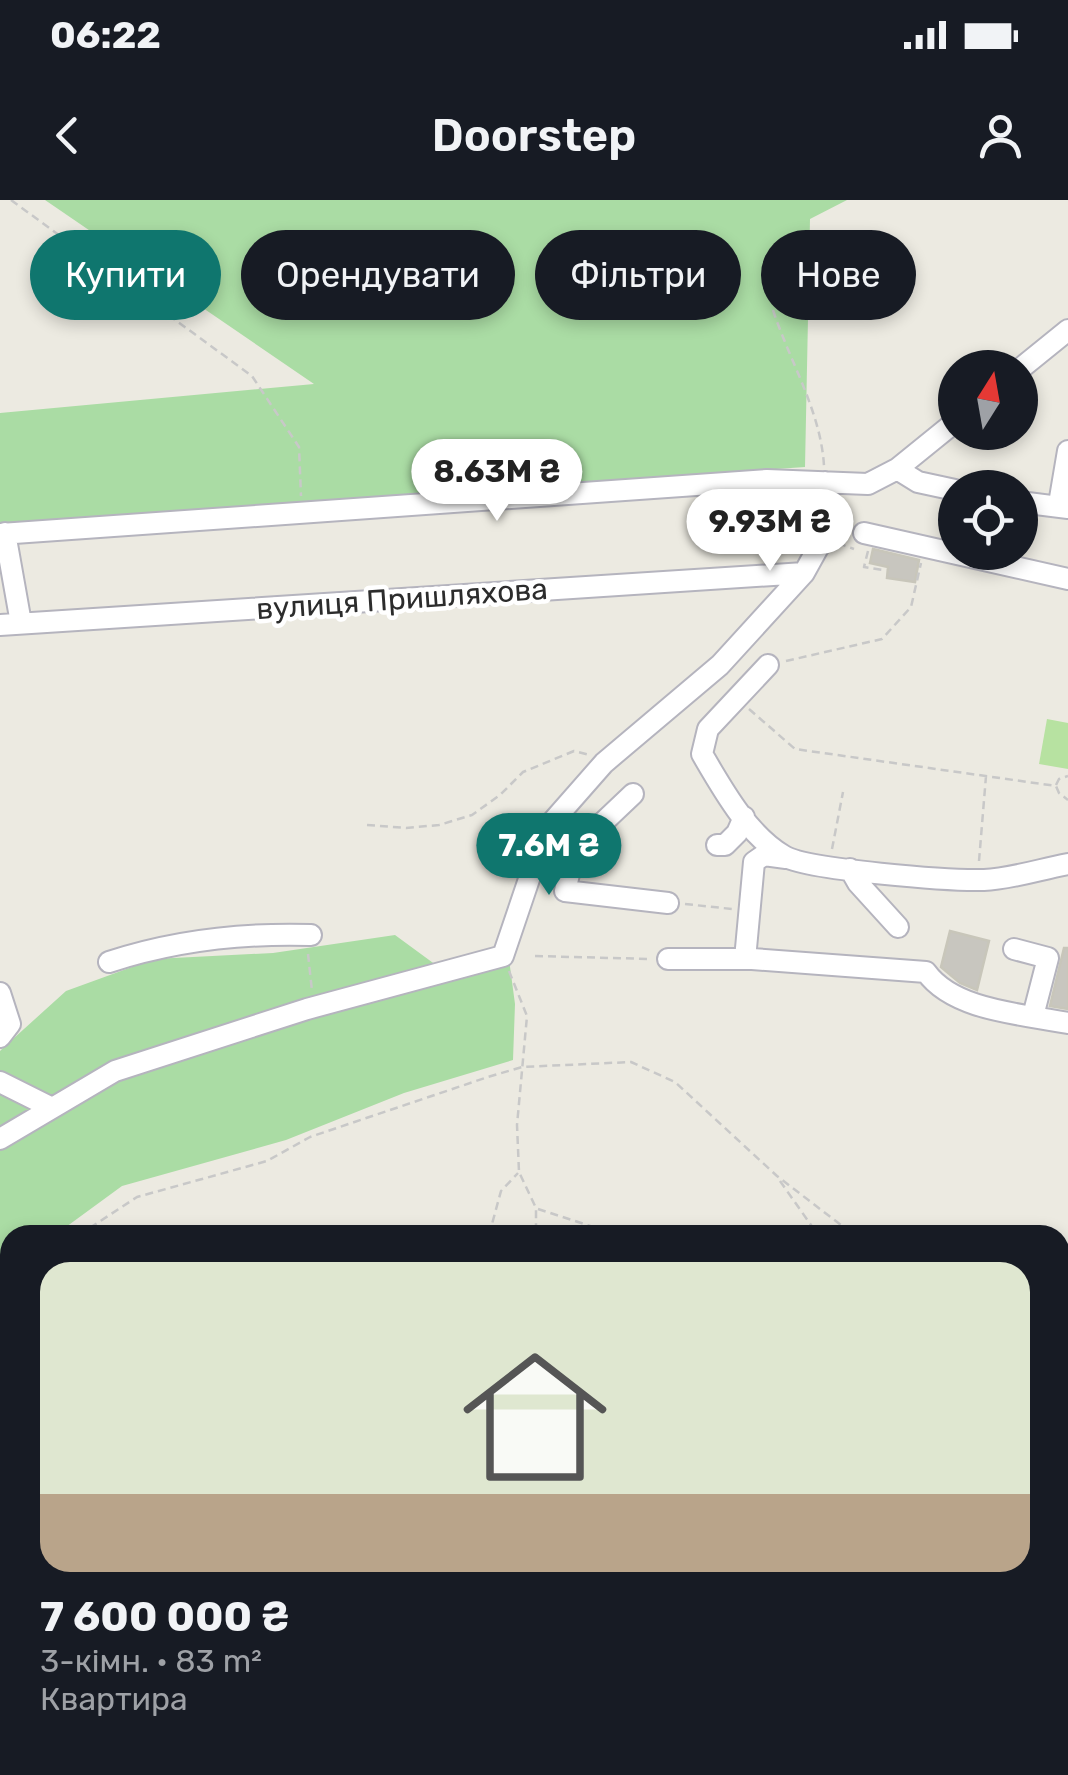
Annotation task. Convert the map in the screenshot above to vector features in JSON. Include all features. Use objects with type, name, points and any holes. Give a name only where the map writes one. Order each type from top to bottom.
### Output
[{"type":"street","points":[[1038,354],[1068,330]]},
{"type":"street","points":[[11,624],[2,533],[767,480],[868,484],[897,469],[938,436]]},
{"type":"street","points":[[1038,504],[1064,506],[1068,452]]},
{"type":"street","points":[[897,469],[918,482],[938,486]]},
{"type":"street","points":[[0,1139],[115,1070],[313,1008],[502,956],[546,829],[604,763],[720,665],[804,572],[824,534],[825,482]]},
{"type":"street","points":[[864,533],[1068,579]]},
{"type":"street","name":"вулиця Пришляхова","points":[[11,624],[804,572]]},
{"type":"street","points":[[720,665],[742,693]]},
{"type":"street","points":[[768,666],[708,730],[702,754],[744,818],[787,858]]},
{"type":"street","points":[[633,794],[575,849],[565,891],[668,903]]},
{"type":"street","points":[[717,845],[725,845],[744,818]]},
{"type":"street","points":[[745,959],[757,857],[787,858],[850,870],[986,880],[1068,864]]},
{"type":"street","points":[[850,870],[898,928]]},
{"type":"street","points":[[109,962],[151,948],[305,934]]},
{"type":"street","points":[[1014,949],[1048,958],[1033,1016]]},
{"type":"street","points":[[668,959],[745,959],[926,972],[936,986],[979,1005],[1068,1024]]},
{"type":"street","points":[[0,992],[10,1024],[0,1037]]},
{"type":"street","points":[[0,1082],[52,1108]]},
{"type":"path","points":[[10,200],[252,376],[300,447],[301,512]]},
{"type":"path","points":[[778,320],[823,446],[825,482]]},
{"type":"path","points":[[824,534],[842,546],[868,552],[864,567],[883,570]]},
{"type":"path","points":[[768,666],[882,640],[911,607],[924,547]]},
{"type":"path","points":[[742,693],[795,749],[1056,786]]},
{"type":"path","points":[[367,825],[439,825],[472,815],[523,772],[574,751],[604,763]]},
{"type":"path","points":[[986,776],[979,869],[986,880]]},
{"type":"path","points":[[1068,776],[1059,778],[1056,786],[1068,800]]},
{"type":"path","points":[[829,866],[843,792]]},
{"type":"path","points":[[668,903],[750,910]]},
{"type":"path","points":[[305,934],[313,1008]]},
{"type":"path","points":[[502,956],[527,1016],[516,1125],[519,1172],[536,1208],[536,1225]]},
{"type":"path","points":[[535,956],[668,959]]},
{"type":"path","points":[[94,1225],[137,1197],[267,1161],[310,1137],[522,1067],[631,1062],[674,1082],[777,1176],[841,1225]]},
{"type":"path","points":[[491,1225],[501,1191],[519,1172]]},
{"type":"path","points":[[777,1176],[811,1225]]},
{"type":"path","points":[[536,1208],[588,1225]]},
{"type":"green space","points":[[45,200],[847,200],[810,219],[810,230],[761,230],[761,320],[808,320],[805,467],[0,524],[0,413],[314,384],[220,320],[221,230],[89,230]]},
{"type":"green space","points":[[1047,719],[1068,723],[1068,769],[1039,764]]},
{"type":"green space","points":[[395,935],[440,968],[508,952],[515,1004],[513,1060],[404,1093],[286,1140],[122,1186],[69,1225],[0,1225],[0,1051],[66,991],[154,959],[273,953]]},
{"type":"building","points":[[873,549],[919,560],[915,582],[887,578],[888,567],[870,563]]},
{"type":"building","points":[[950,931],[989,941],[977,990],[960,983],[941,967]]},
{"type":"building","points":[[1064,948],[1068,948],[1068,1009],[1050,1006]]}]
